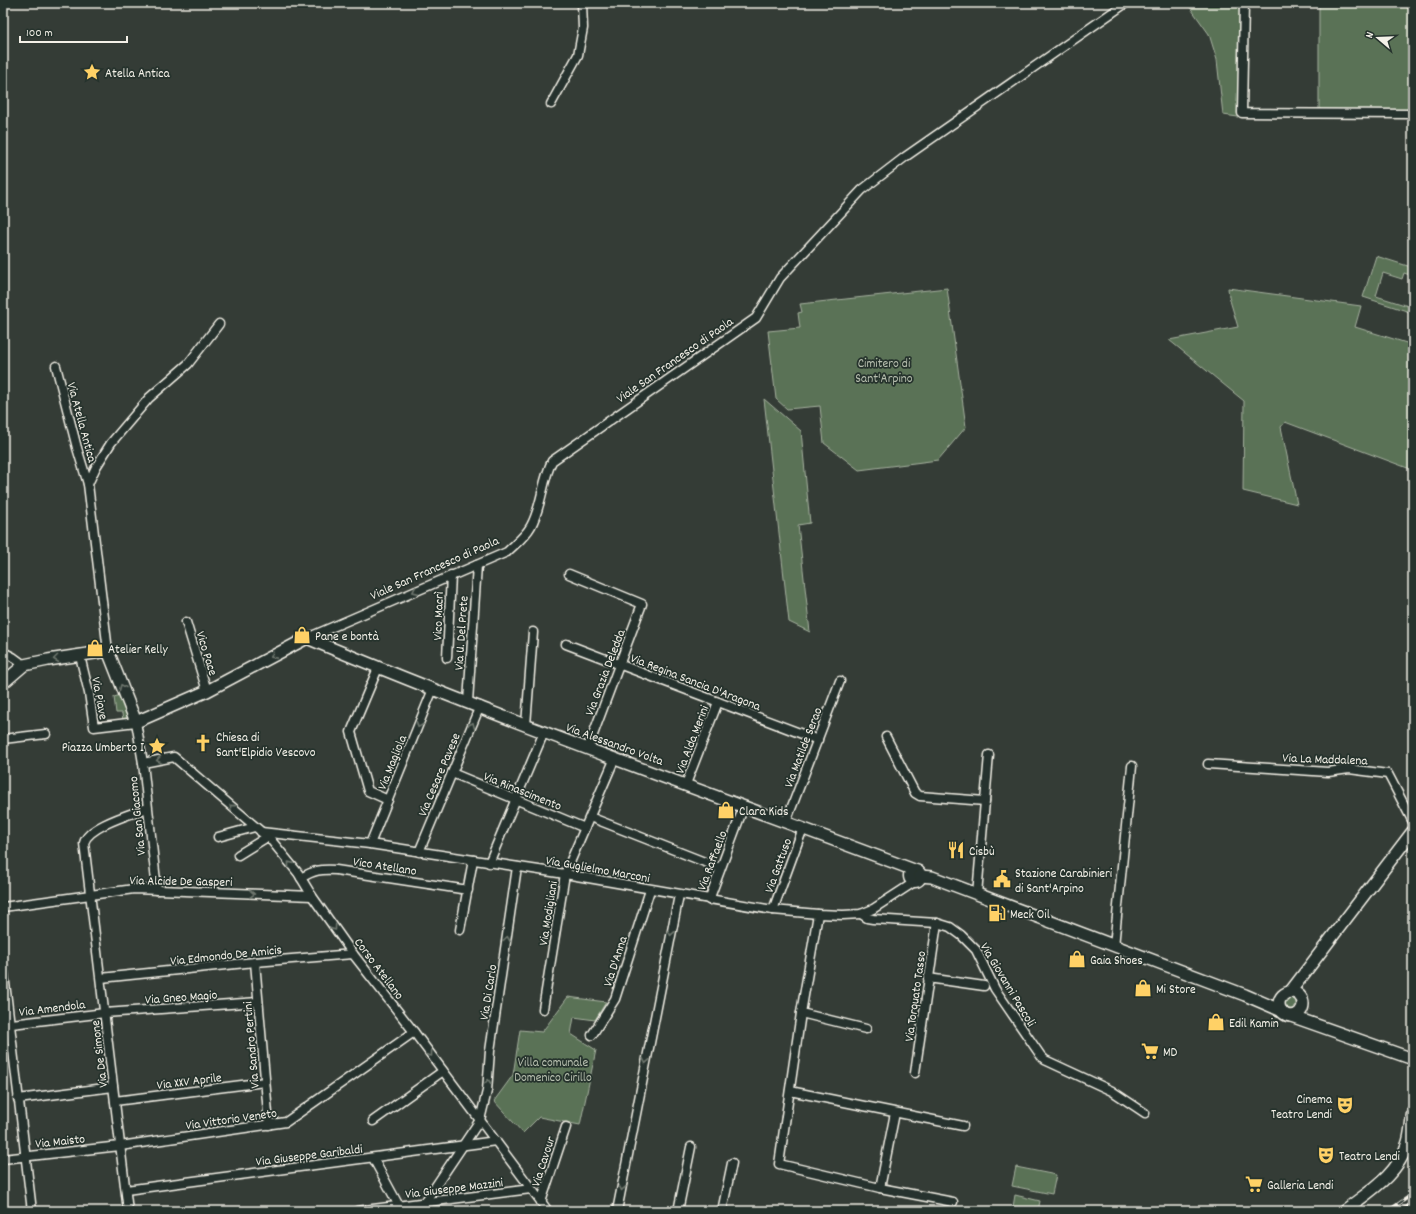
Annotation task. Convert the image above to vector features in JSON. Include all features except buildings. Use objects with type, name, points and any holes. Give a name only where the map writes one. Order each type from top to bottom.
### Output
[{"type":"street","points":[[551,104],[578,55],[583,28],[582,3]]},
{"type":"street","name":"Viale San Francesco di Paola","points":[[136,722],[207,691],[307,638],[507,552],[530,528],[539,509],[548,470],[552,461],[756,318],[780,278],[862,190],[905,157],[1126,3]]},
{"type":"street","points":[[1244,3],[1242,113],[1413,114]]},
{"type":"street","points":[[88,484],[96,467],[111,443],[149,398],[190,363],[219,324]]},
{"type":"street","name":"Via Atella Antica","points":[[56,366],[76,448],[88,484],[108,651]]},
{"type":"street","name":"Via U. Del Prete","points":[[468,702],[477,565]]},
{"type":"street","name":"Via Grazia Deledda","points":[[569,574],[642,604],[588,748]]},
{"type":"street","name":"Vico Macrì","points":[[447,658],[451,575]]},
{"type":"street","name":"Vico Pace","points":[[186,622],[207,691]]},
{"type":"street","points":[[526,725],[533,632]]},
{"type":"street","name":"Via Alessandro Volta","points":[[307,638],[378,668],[480,706],[544,732],[803,828],[913,879],[932,877],[1245,995],[1286,1013],[1413,1059]]},
{"type":"street","name":"Via Regina Sancia D'Aragona","points":[[566,644],[818,740]]},
{"type":"street","points":[[3,683],[24,665],[108,651],[136,722],[143,763]]},
{"type":"street","points":[[3,652],[24,665]]},
{"type":"street","name":"Via Piave","points":[[80,656],[89,693],[94,728],[136,722]]},
{"type":"street","points":[[378,668],[351,732],[368,791],[388,800]]},
{"type":"street","name":"Via Matilde Serao","points":[[786,822],[840,681]]},
{"type":"street","name":"Via Magliola","points":[[370,844],[433,688]]},
{"type":"street","name":"Via Alda Merini","points":[[686,784],[718,702]]},
{"type":"street","name":"Via Cesare Pavese","points":[[419,852],[480,706]]},
{"type":"street","points":[[489,863],[544,732]]},
{"type":"street","points":[[3,739],[46,734]]},
{"type":"street","points":[[886,737],[914,793],[920,796],[985,801]]},
{"type":"street","points":[[977,894],[989,755]]},
{"type":"street","name":"Corso Atellano","points":[[143,763],[174,757],[261,832],[279,850],[301,878],[353,954],[414,1032],[548,1211]]},
{"type":"street","name":"Via Modigliani","points":[[543,1009],[565,874],[615,758]]},
{"type":"street","name":"Via San Giacomo","points":[[143,763],[157,890]]},
{"type":"street","name":"Via La Maddalena","points":[[1208,764],[1328,772],[1349,769],[1388,774],[1413,822]]},
{"type":"street","points":[[1114,946],[1132,766]]},
{"type":"street","name":"Via Rinascimento","points":[[452,773],[585,828]]},
{"type":"street","name":"Via Raffaello","points":[[709,900],[744,806]]},
{"type":"street","name":"Via De Simone","points":[[128,1211],[84,843],[85,840],[107,822],[147,808]]},
{"type":"street","points":[[590,818],[720,868]]},
{"type":"street","name":"Via Gattuso","points":[[773,910],[803,828]]},
{"type":"street","points":[[218,837],[261,832]]},
{"type":"street","points":[[238,855],[261,832]]},
{"type":"street","name":"Via Guglielmo Marconi","points":[[261,832],[370,844],[565,874],[709,900],[773,910],[818,914],[861,914],[873,909],[913,879]]},
{"type":"street","points":[[279,834],[279,850]]},
{"type":"street","points":[[1295,994],[1315,959],[1410,835]]},
{"type":"street","points":[[460,930],[473,860]]},
{"type":"street","name":"Via Di Carlo","points":[[480,1120],[487,1091],[490,1051],[517,867]]},
{"type":"street","name":"Vico Atellano","points":[[301,878],[312,871],[322,869],[336,870],[468,890]]},
{"type":"street","name":"Via Alcide De Gasperi","points":[[3,907],[134,889],[312,896]]},
{"type":"street","name":"Via D'Anna","points":[[592,1035],[614,999],[650,890]]},
{"type":"street","points":[[617,1211],[679,895]]},
{"type":"street","points":[[818,914],[801,1013],[779,1164],[880,1188],[953,1202]]},
{"type":"street","name":"Via Giovanni Pascoli","points":[[861,914],[867,918],[873,919],[937,923],[950,927],[970,942],[976,950],[995,989],[1041,1056],[1058,1066],[1112,1091],[1145,1113]]},
{"type":"street","name":"Via Torquato Tasso","points":[[915,1073],[937,923]]},
{"type":"street","name":"Via Edmondo De Amicis","points":[[101,978],[255,962],[353,954]]},
{"type":"street","name":"Via Sandro Pertini","points":[[255,962],[269,1125]]},
{"type":"street","points":[[3,966],[6,1025],[18,1099],[32,1211]]},
{"type":"street","points":[[928,978],[984,986]]},
{"type":"street","points":[[1295,994],[1303,1002],[1302,1008],[1298,1013],[1286,1013],[1279,1004],[1281,998],[1283,995],[1295,994]]},
{"type":"street","name":"Via Alessandro Volta","points":[[1245,995],[1270,999],[1281,998]]},
{"type":"street","name":"Via Gneo Magio","points":[[105,1013],[258,1002]]},
{"type":"street","name":"Via Alessandro Volta","points":[[1302,1008],[1309,1019],[1317,1024]]},
{"type":"street","name":"Via Amendola","points":[[6,1025],[105,1013]]},
{"type":"street","points":[[801,1013],[866,1029]]},
{"type":"street","name":"Via Vittorio Veneto","points":[[120,1146],[286,1122],[414,1032]]},
{"type":"street","points":[[373,1121],[443,1071]]},
{"type":"street","name":"Via XXV Aprile","points":[[115,1101],[265,1082]]},
{"type":"street","points":[[18,1099],[114,1087]]},
{"type":"street","points":[[790,1091],[963,1126]]},
{"type":"street","points":[[1344,1211],[1388,1177],[1398,1164],[1408,1144],[1413,1111]]},
{"type":"street","points":[[880,1188],[895,1113]]},
{"type":"street","points":[[425,1202],[461,1146],[480,1120]]},
{"type":"street","name":"Via Cavour","points":[[541,1202],[566,1127]]},
{"type":"street","name":"Via Giuseppe Garibaldi","points":[[126,1190],[496,1141]]},
{"type":"street","name":"Via Maisto","points":[[3,1158],[120,1146]]},
{"type":"street","points":[[678,1211],[691,1147]]},
{"type":"street","points":[[372,1158],[399,1206]]},
{"type":"street","points":[[722,1211],[732,1163]]},
{"type":"street","name":"Via Giuseppe Mazzini","points":[[357,1211],[531,1189]]},
{"type":"green space","points":[[1187,3],[1240,3],[1238,117],[1223,115],[1217,60],[1209,34]]},
{"type":"green space","points":[[1319,3],[1413,3],[1413,111],[1319,110]]},
{"type":"green space","points":[[1376,256],[1411,267],[1413,260],[1413,276],[1404,273],[1402,279],[1383,273],[1376,296],[1408,306],[1410,301],[1413,302],[1413,313],[1363,297]]},
{"type":"green space","name":"Cimitero di Sant'Arpino","points":[[947,288],[966,427],[938,460],[859,470],[824,443],[820,406],[787,409],[776,399],[768,331],[800,328],[798,313],[802,312],[800,304]]},
{"type":"green space","points":[[1228,288],[1361,306],[1355,327],[1413,345],[1413,470],[1285,422],[1281,427],[1297,504],[1243,491],[1244,401],[1169,340],[1238,327],[1229,297]]},
{"type":"green space","points":[[764,399],[801,431],[810,523],[798,525],[810,632],[789,622]]},
{"type":"green space","points":[[124,694],[135,720],[123,722],[122,713],[116,713],[114,697]]},
{"type":"green space","name":"Villa comunale Domenico Cirillo","points":[[568,997],[606,1002],[595,1020],[574,1017],[571,1034],[596,1050],[580,1125],[539,1117],[523,1133],[494,1101],[513,1075],[520,1030],[542,1032]]},
{"type":"green space","points":[[1290,997],[1294,999],[1296,1003],[1294,1007],[1290,1009],[1286,1007],[1284,1003],[1286,999]]},
{"type":"green space","points":[[1016,1167],[1056,1175],[1052,1194],[1012,1186]]},
{"type":"green space","points":[[1015,1195],[1040,1201],[1038,1211],[1013,1207]]},
{"type":"railway","points":[[1388,1211],[1413,1194]]},
{"type":"railway","points":[[1400,1211],[1413,1202]]},
{"type":"place","name":"Atella Antica","points":[[92,72]]},
{"type":"place","name":"Pane e bontà","points":[[302,635]]},
{"type":"place","name":"Atelier Kelly","points":[[95,648]]},
{"type":"place","name":"Chiesa di Sant'Elpidio Vescovo","points":[[203,743]]},
{"type":"place","name":"Piazza Umberto I","points":[[157,746]]},
{"type":"place","name":"Clara Kids","points":[[726,810]]},
{"type":"place","name":"Cisbù","points":[[956,850]]},
{"type":"place","name":"Stazione Carabinieri di Sant'Arpino","points":[[1002,879]]},
{"type":"place","name":"Meck Oil","points":[[997,913]]},
{"type":"place","name":"Gaia Shoes","points":[[1077,959]]},
{"type":"place","name":"Mi Store","points":[[1143,988]]},
{"type":"place","name":"Edil Kamin","points":[[1216,1022]]},
{"type":"place","name":"MD","points":[[1150,1051]]},
{"type":"place","name":"Cinema Teatro Lendi","points":[[1345,1105]]},
{"type":"place","name":"Teatro Lendi","points":[[1326,1155]]},
{"type":"place","name":"Galleria Lendi","points":[[1254,1184]]}]
